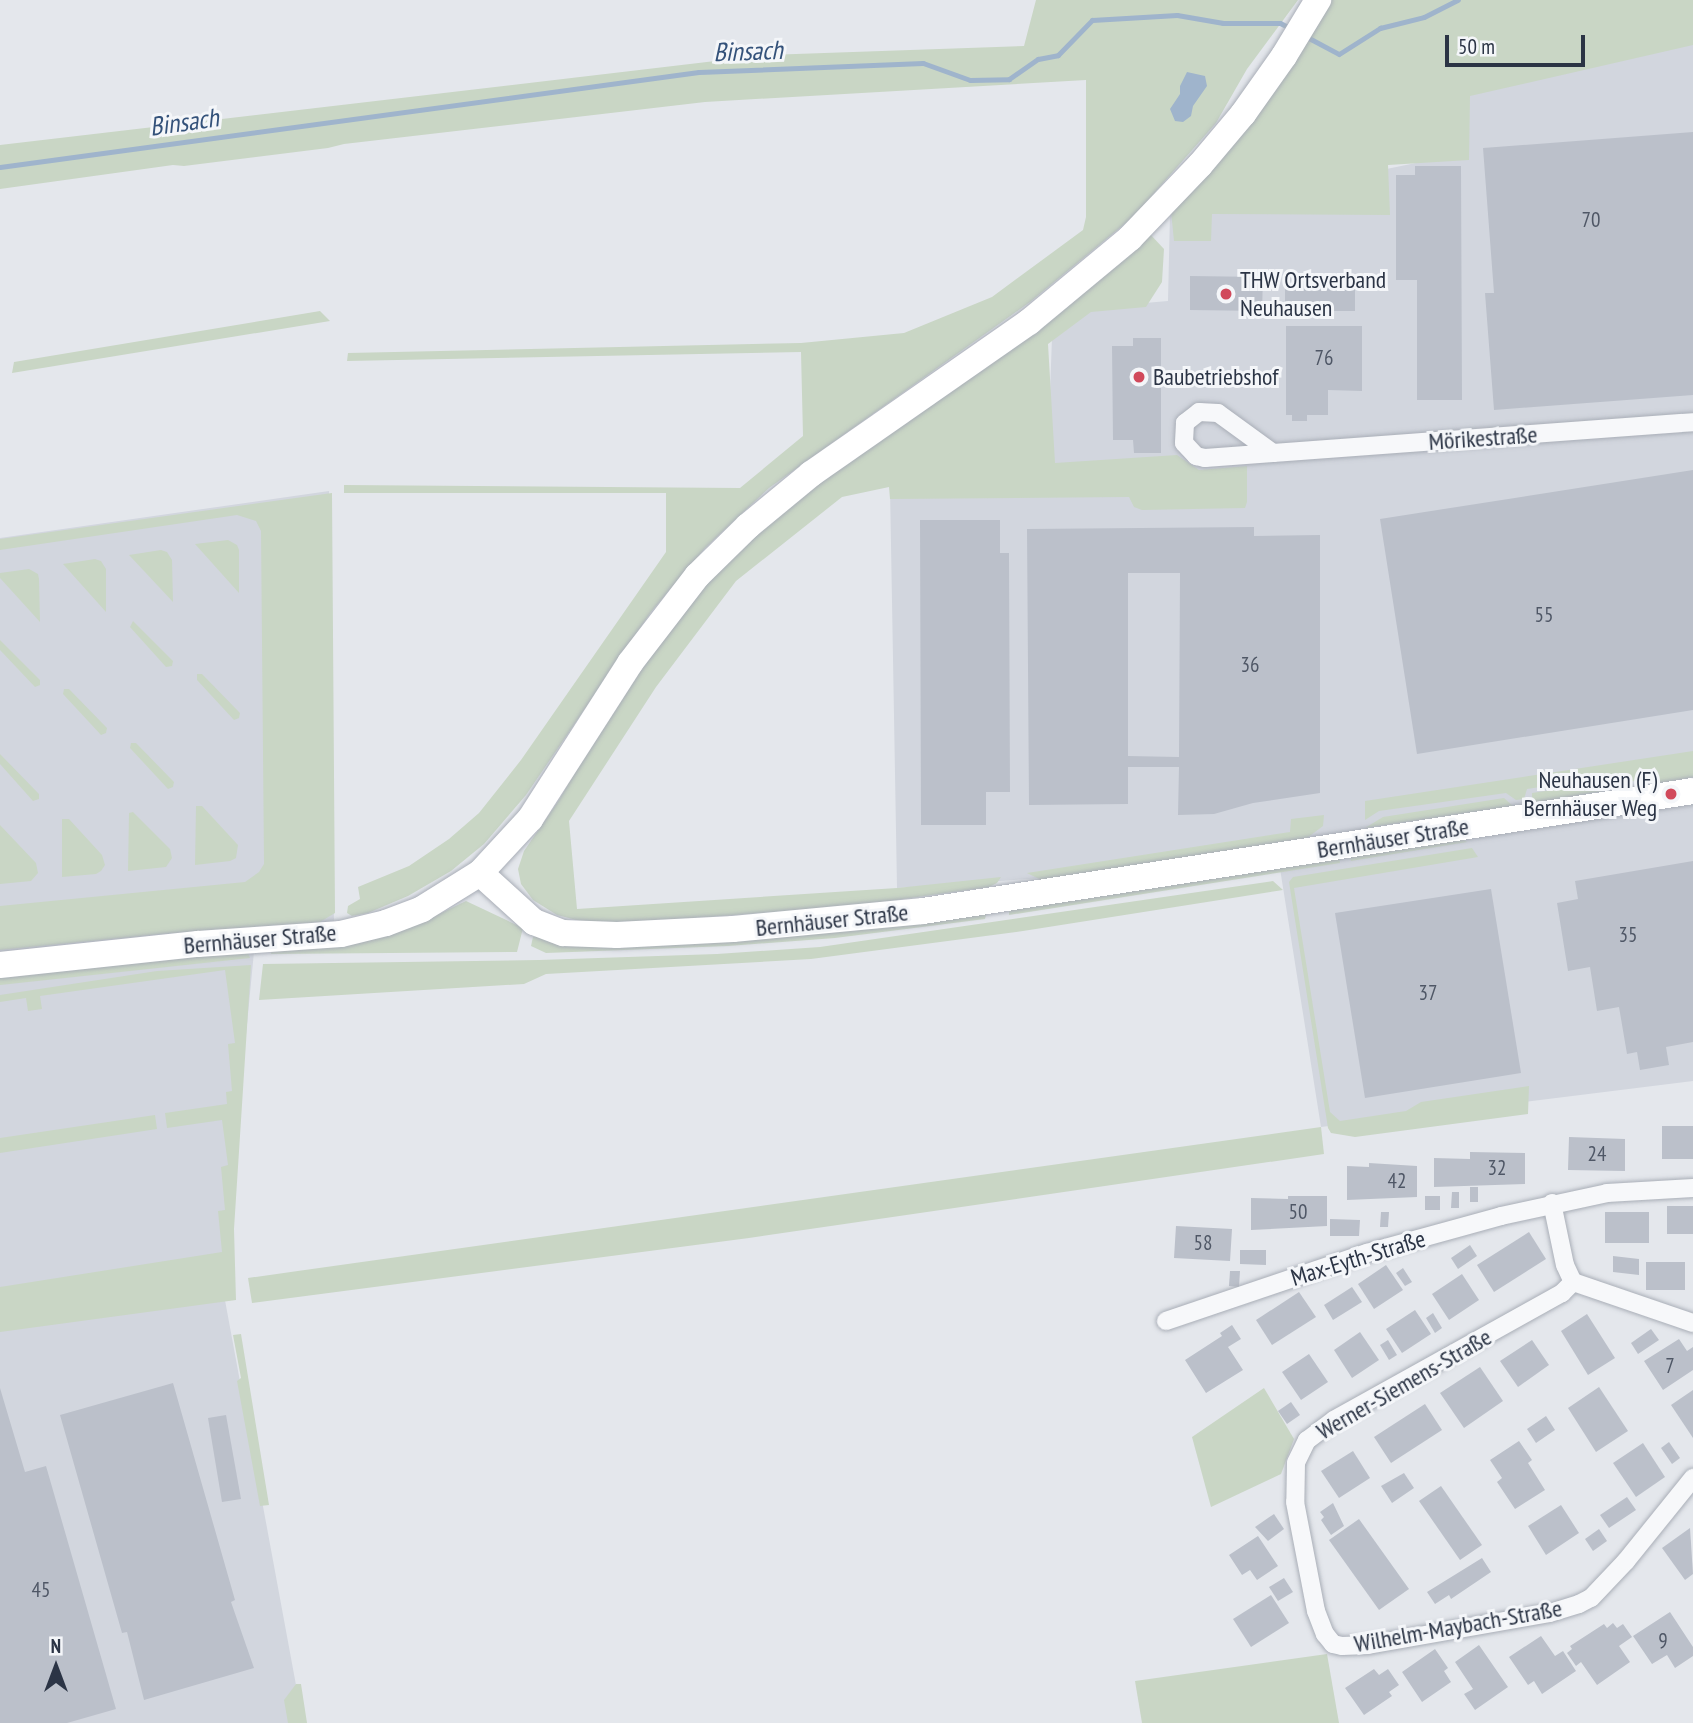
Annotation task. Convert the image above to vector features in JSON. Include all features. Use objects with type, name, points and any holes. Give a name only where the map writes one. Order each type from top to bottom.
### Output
[{"type":"main road","points":[[480,873],[530,820],[646,640],[712,561],[811,474],[1029,322],[1106,260],[1200,165],[1243,114],[1316,4]]},
{"type":"main road","name":"Bernhäuser Straße","points":[[0,965],[198,944],[341,934],[386,923],[422,909],[480,873],[534,922],[563,933],[617,935],[733,929],[935,909],[1693,791]]},
{"type":"street","name":"Mörikestraße","points":[[1273,453],[1218,413],[1199,412],[1185,423],[1184,443],[1196,456],[1205,458],[1273,453],[1693,422]]},
{"type":"street","name":"Max-Eyth-Straße","points":[[1166,1321],[1367,1253],[1552,1203],[1606,1193],[1693,1188]]},
{"type":"street","points":[[1552,1203],[1565,1265],[1573,1282],[1693,1322]]},
{"type":"street","name":"Werner-Siemens-Straße","points":[[1333,1644],[1325,1634],[1317,1611],[1295,1502],[1296,1463],[1307,1440],[1334,1420],[1562,1293],[1573,1282]]},
{"type":"street","name":"Wilhelm-Maybach-Straße","points":[[1333,1644],[1368,1645],[1550,1613],[1579,1604],[1591,1598],[1626,1561],[1693,1478]]},
{"type":"shaded area","points":[[1693,13],[1693,1081],[1321,1127],[1278,856],[1217,866],[897,888],[890,487],[1047,473],[1053,311],[1168,301],[1170,213],[1460,154],[1453,95]]},
{"type":"shaded area","points":[[329,491],[334,924],[256,931],[222,1284],[303,1723],[0,1723],[0,538]]},
{"type":"green space","points":[[1036,0],[1298,0],[1247,69],[1216,123],[1133,217],[1030,302],[769,488],[705,548],[651,612],[526,795],[484,844],[451,871],[408,896],[368,913],[352,916],[347,913],[348,906],[360,899],[358,887],[409,866],[449,839],[479,813],[521,760],[666,552],[666,493],[344,493],[344,485],[740,488],[803,436],[801,352],[347,361],[348,353],[801,343],[904,333],[992,297],[1083,230],[1086,217],[1086,80],[705,102],[344,144],[184,166],[173,165],[0,189],[0,145],[767,55],[1024,46]]},
{"type":"green space","points":[[1329,0],[1693,0],[1693,45],[1470,96],[1469,160],[1388,165],[1390,215],[1212,214],[1211,241],[1174,241],[1171,211]]},
{"type":"green space","points":[[1149,233],[1164,249],[1162,282],[1146,307],[1091,312],[1048,344],[1055,463],[1177,455],[1199,470],[1247,466],[1245,508],[1142,510],[1134,507],[1129,497],[890,499],[889,487],[842,497],[736,581],[656,687],[569,821],[577,909],[897,888],[1001,877],[997,883],[989,887],[853,906],[642,922],[584,922],[557,915],[533,900],[521,884],[518,869],[524,851],[559,800],[634,671],[739,545],[834,466]]},
{"type":"green space","points":[[320,311],[330,321],[12,373],[14,362]]},
{"type":"green space","points":[[332,493],[335,913],[320,922],[0,950],[0,906],[245,882],[259,872],[264,864],[261,531],[256,521],[237,515],[0,550],[0,539]]},
{"type":"green space","points":[[228,540],[237,545],[239,550],[239,593],[195,544]]},
{"type":"green space","points":[[161,550],[167,552],[172,560],[173,602],[129,555]]},
{"type":"green space","points":[[95,559],[101,561],[106,569],[106,612],[63,564]]},
{"type":"green space","points":[[29,569],[38,574],[40,622],[0,578],[0,573]]},
{"type":"green space","points":[[133,621],[173,661],[172,666],[166,667],[130,627]]},
{"type":"green space","points":[[0,640],[40,680],[40,685],[35,687],[0,650]]},
{"type":"green space","points":[[197,674],[202,674],[240,713],[239,718],[234,720],[197,680]]},
{"type":"green space","points":[[64,689],[69,689],[107,728],[106,733],[101,735],[63,694]]},
{"type":"green space","points":[[131,743],[136,743],[174,782],[173,787],[168,789],[130,748]]},
{"type":"green space","points":[[1693,751],[1693,777],[1655,784],[1654,778],[1615,784],[1607,777],[1527,789],[1524,799],[1516,800],[1506,793],[1379,811],[1365,820],[1365,801]]},
{"type":"green space","points":[[0,754],[39,794],[39,799],[33,801],[0,764]]},
{"type":"green space","points":[[1605,782],[1609,790],[1532,803],[1532,793]]},
{"type":"green space","points":[[1504,798],[1513,806],[1365,828],[1383,817]]},
{"type":"green space","points":[[196,806],[202,806],[238,845],[236,858],[195,865]]},
{"type":"green space","points":[[133,812],[170,849],[172,858],[166,867],[128,871],[129,813]]},
{"type":"green space","points":[[1324,815],[1323,826],[1307,838],[1041,880],[1027,873],[1290,832],[1291,819]]},
{"type":"green space","points":[[62,819],[69,819],[102,855],[105,865],[101,871],[96,874],[62,877]]},
{"type":"green space","points":[[0,825],[36,863],[38,873],[31,881],[0,884]]},
{"type":"green space","points":[[1460,838],[1467,842],[1351,861],[1349,850]]},
{"type":"green space","points":[[1472,848],[1478,857],[1294,888],[1330,1112],[1340,1121],[1406,1111],[1421,1102],[1529,1086],[1528,1114],[1355,1137],[1331,1133],[1328,1128],[1289,882],[1293,877]]},
{"type":"green space","points":[[1338,851],[1340,863],[1009,915],[1009,907]]},
{"type":"green space","points":[[1273,881],[1283,890],[1023,931],[811,959],[546,974],[524,984],[259,1000],[263,964],[539,960],[717,954],[820,947]]},
{"type":"green space","points":[[466,901],[523,928],[517,952],[271,954],[272,945],[435,916]]},
{"type":"green space","points":[[987,911],[985,919],[835,938],[728,946],[546,953],[531,946],[533,937],[537,936]]},
{"type":"green space","points":[[248,953],[250,958],[0,985],[0,976],[84,965]]},
{"type":"green space","points":[[251,965],[234,1229],[236,1300],[0,1332],[0,1287],[222,1252],[218,1211],[225,1210],[221,1167],[228,1165],[222,1120],[167,1128],[165,1113],[227,1104],[226,1092],[232,1091],[228,1044],[235,1043],[225,970],[40,996],[42,1009],[28,1011],[26,998],[0,1002],[0,995],[157,971]]},
{"type":"green space","points":[[155,1115],[157,1129],[0,1153],[0,1138]]},
{"type":"green space","points":[[1321,1127],[1324,1154],[749,1238],[252,1303],[248,1278]]},
{"type":"green space","points":[[241,1334],[269,1505],[260,1506],[237,1381],[241,1378],[233,1335]]},
{"type":"green space","points":[[1264,1388],[1294,1439],[1281,1474],[1211,1507],[1192,1437]]},
{"type":"green space","points":[[1327,1654],[1339,1723],[1142,1723],[1135,1681]]},
{"type":"green space","points":[[296,1684],[301,1684],[307,1723],[288,1723],[284,1700]]},
{"type":"water","points":[[1187,72],[1205,76],[1207,86],[1193,106],[1191,116],[1183,122],[1175,121],[1170,109],[1180,94],[1180,86]]},
{"type":"building","points":[[1693,132],[1693,395],[1494,410],[1485,293],[1494,293],[1483,148]]},
{"type":"building","points":[[1415,166],[1461,166],[1462,400],[1417,400],[1417,280],[1396,280],[1396,175],[1415,175]]},
{"type":"building","points":[[1285,275],[1355,275],[1355,311],[1285,311]]},
{"type":"building","name":"THW Ortsverband Neuhausen","points":[[1190,276],[1263,277],[1262,311],[1190,310]]},
{"type":"building","points":[[1286,326],[1362,326],[1362,391],[1328,390],[1328,415],[1307,415],[1307,421],[1292,421],[1292,415],[1286,415]]},
{"type":"building","points":[[1133,338],[1161,338],[1161,453],[1134,453],[1133,440],[1113,440],[1112,346],[1133,346]]},
{"type":"building","points":[[1693,470],[1693,710],[1417,754],[1380,519]]},
{"type":"building","points":[[920,520],[1000,520],[1000,553],[1009,553],[1010,792],[986,792],[986,825],[921,825]]},
{"type":"building","points":[[1254,527],[1254,536],[1320,535],[1320,793],[1253,803],[1214,814],[1178,815],[1179,767],[1128,767],[1128,804],[1029,805],[1027,529]],"holes":[[[1128,573],[1180,573],[1179,757],[1128,756]]]},
{"type":"building","points":[[1693,861],[1693,1042],[1666,1047],[1669,1065],[1640,1070],[1637,1052],[1627,1054],[1619,1007],[1597,1011],[1590,967],[1568,971],[1557,903],[1578,899],[1575,881]]},
{"type":"building","points":[[1491,889],[1521,1073],[1365,1098],[1335,913]]},
{"type":"building","points":[[1662,1126],[1693,1126],[1693,1159],[1662,1159]]},
{"type":"building","points":[[1569,1137],[1625,1139],[1625,1171],[1568,1170]]},
{"type":"building","points":[[1470,1152],[1525,1153],[1525,1184],[1434,1187],[1434,1158],[1470,1159]]},
{"type":"building","points":[[1369,1163],[1417,1166],[1417,1197],[1347,1200],[1347,1166],[1369,1167]]},
{"type":"building","points":[[1470,1187],[1478,1187],[1478,1202],[1470,1202]]},
{"type":"building","points":[[1452,1192],[1459,1192],[1459,1208],[1451,1208]]},
{"type":"building","points":[[1288,1196],[1327,1196],[1327,1226],[1251,1230],[1251,1198],[1288,1199]]},
{"type":"building","points":[[1425,1196],[1440,1196],[1440,1210],[1425,1210]]},
{"type":"building","points":[[1667,1206],[1693,1206],[1693,1234],[1667,1234]]},
{"type":"building","points":[[1381,1212],[1389,1212],[1388,1227],[1380,1227]]},
{"type":"building","points":[[1605,1212],[1649,1212],[1649,1243],[1605,1243]]},
{"type":"building","points":[[1330,1219],[1360,1220],[1359,1236],[1330,1236]]},
{"type":"building","points":[[1176,1226],[1232,1229],[1230,1261],[1174,1258]]},
{"type":"building","points":[[1529,1232],[1546,1259],[1494,1292],[1477,1265]]},
{"type":"building","points":[[1470,1245],[1477,1256],[1458,1269],[1451,1258]]},
{"type":"building","points":[[1240,1250],[1266,1250],[1266,1265],[1240,1264]]},
{"type":"building","points":[[1613,1256],[1639,1259],[1639,1275],[1613,1272]]},
{"type":"building","points":[[1646,1262],[1685,1262],[1685,1290],[1646,1290]]},
{"type":"building","points":[[1386,1265],[1403,1290],[1374,1309],[1358,1284]]},
{"type":"building","points":[[1403,1268],[1412,1282],[1405,1286],[1396,1273]]},
{"type":"building","points":[[1230,1271],[1240,1271],[1239,1287],[1229,1286]]},
{"type":"building","points":[[1462,1274],[1479,1300],[1449,1320],[1432,1294]]},
{"type":"building","points":[[1352,1287],[1362,1302],[1333,1320],[1324,1305]]},
{"type":"building","points":[[1299,1292],[1316,1317],[1272,1345],[1256,1320]]},
{"type":"building","points":[[1415,1310],[1431,1334],[1402,1353],[1386,1329]]},
{"type":"building","points":[[1433,1313],[1442,1328],[1435,1333],[1426,1318]]},
{"type":"building","points":[[1587,1314],[1615,1358],[1588,1375],[1561,1331]]},
{"type":"building","points":[[1232,1325],[1241,1339],[1228,1347],[1243,1370],[1206,1393],[1185,1360],[1222,1336],[1220,1333]]},
{"type":"building","points":[[1651,1329],[1659,1340],[1638,1354],[1631,1343]]},
{"type":"building","points":[[1360,1332],[1379,1360],[1352,1378],[1334,1350]]},
{"type":"building","points":[[1679,1339],[1687,1351],[1693,1347],[1693,1370],[1663,1390],[1644,1361]]},
{"type":"building","points":[[1388,1340],[1397,1355],[1389,1360],[1380,1345]]},
{"type":"building","points":[[1532,1340],[1549,1365],[1518,1387],[1500,1361]]},
{"type":"building","points":[[1309,1354],[1328,1382],[1301,1400],[1282,1372]]},
{"type":"building","points":[[1480,1367],[1503,1401],[1464,1428],[1440,1393]]},
{"type":"building","points":[[173,1383],[235,1600],[231,1602],[254,1668],[144,1700],[127,1632],[122,1633],[60,1415]]},
{"type":"building","points":[[1599,1387],[1628,1431],[1596,1452],[1568,1408]]},
{"type":"building","points":[[0,1388],[25,1472],[46,1466],[116,1709],[67,1723],[0,1723]]},
{"type":"building","points":[[1693,1390],[1693,1438],[1671,1405]]},
{"type":"building","points":[[1291,1402],[1300,1415],[1287,1424],[1278,1411]]},
{"type":"building","points":[[1425,1404],[1442,1430],[1391,1463],[1374,1437]]},
{"type":"building","points":[[226,1415],[241,1499],[222,1502],[208,1418]]},
{"type":"building","points":[[1546,1416],[1555,1430],[1536,1443],[1527,1429]]},
{"type":"building","points":[[1519,1441],[1532,1460],[1528,1463],[1545,1490],[1515,1509],[1497,1482],[1502,1478],[1490,1460]]},
{"type":"building","points":[[1669,1442],[1680,1458],[1672,1464],[1661,1448]]},
{"type":"building","points":[[1643,1443],[1665,1477],[1636,1497],[1613,1463]]},
{"type":"building","points":[[1353,1451],[1370,1478],[1339,1498],[1321,1471]]},
{"type":"building","points":[[1404,1473],[1414,1488],[1392,1503],[1381,1486]]},
{"type":"building","points":[[1441,1486],[1482,1545],[1460,1560],[1419,1501]]},
{"type":"building","points":[[1627,1497],[1636,1510],[1609,1528],[1600,1515]]},
{"type":"building","points":[[1333,1503],[1344,1526],[1331,1535],[1321,1520],[1324,1517],[1320,1512]]},
{"type":"building","points":[[1561,1505],[1579,1533],[1546,1555],[1528,1526]]},
{"type":"building","points":[[1274,1514],[1284,1529],[1268,1541],[1255,1527]]},
{"type":"building","points":[[1359,1519],[1409,1589],[1379,1610],[1329,1540]]},
{"type":"building","points":[[1690,1528],[1693,1574],[1685,1580],[1662,1548]]},
{"type":"building","points":[[1599,1529],[1607,1541],[1593,1551],[1585,1539]]},
{"type":"building","points":[[1258,1536],[1278,1566],[1257,1580],[1250,1570],[1242,1575],[1229,1555]]},
{"type":"building","points":[[1482,1558],[1491,1572],[1451,1599],[1449,1595],[1435,1604],[1427,1592]]},
{"type":"building","points":[[1284,1578],[1293,1592],[1278,1601],[1269,1587]]},
{"type":"building","points":[[1271,1595],[1289,1623],[1251,1647],[1233,1619]]},
{"type":"building","points":[[1670,1612],[1693,1647],[1693,1656],[1675,1668],[1667,1655],[1652,1664],[1633,1636]]},
{"type":"building","points":[[1613,1623],[1617,1628],[1623,1624],[1632,1637],[1619,1646],[1630,1662],[1597,1685],[1581,1662],[1576,1666],[1567,1653],[1572,1649],[1570,1646],[1604,1624],[1607,1628]]},
{"type":"building","points":[[1541,1636],[1555,1656],[1563,1651],[1576,1671],[1542,1694],[1534,1681],[1528,1685],[1509,1657]]},
{"type":"building","points":[[1479,1645],[1508,1687],[1475,1710],[1464,1694],[1473,1689],[1455,1662]]},
{"type":"building","points":[[1435,1649],[1448,1668],[1444,1671],[1451,1682],[1422,1702],[1402,1672]]},
{"type":"building","points":[[1374,1669],[1379,1675],[1388,1669],[1399,1685],[1389,1692],[1392,1696],[1364,1715],[1345,1688]]},
{"type":"waterway","name":"Binsach","points":[[1305,36],[1339,54],[1380,28],[1424,17],[1458,0]]},
{"type":"waterway","name":"Binsach","points":[[0,167],[699,72],[923,63],[970,80],[1009,79],[1038,59],[1058,55],[1092,20],[1177,15],[1223,23],[1280,23],[1290,28]]},
{"type":"place","name":"THW Ortsverband Neuhausen","points":[[1226,294]]},
{"type":"place","name":"Baubetriebshof","points":[[1139,377]]},
{"type":"place","name":"Neuhausen (F) Bernhäuser Weg","points":[[1671,794]]}]
